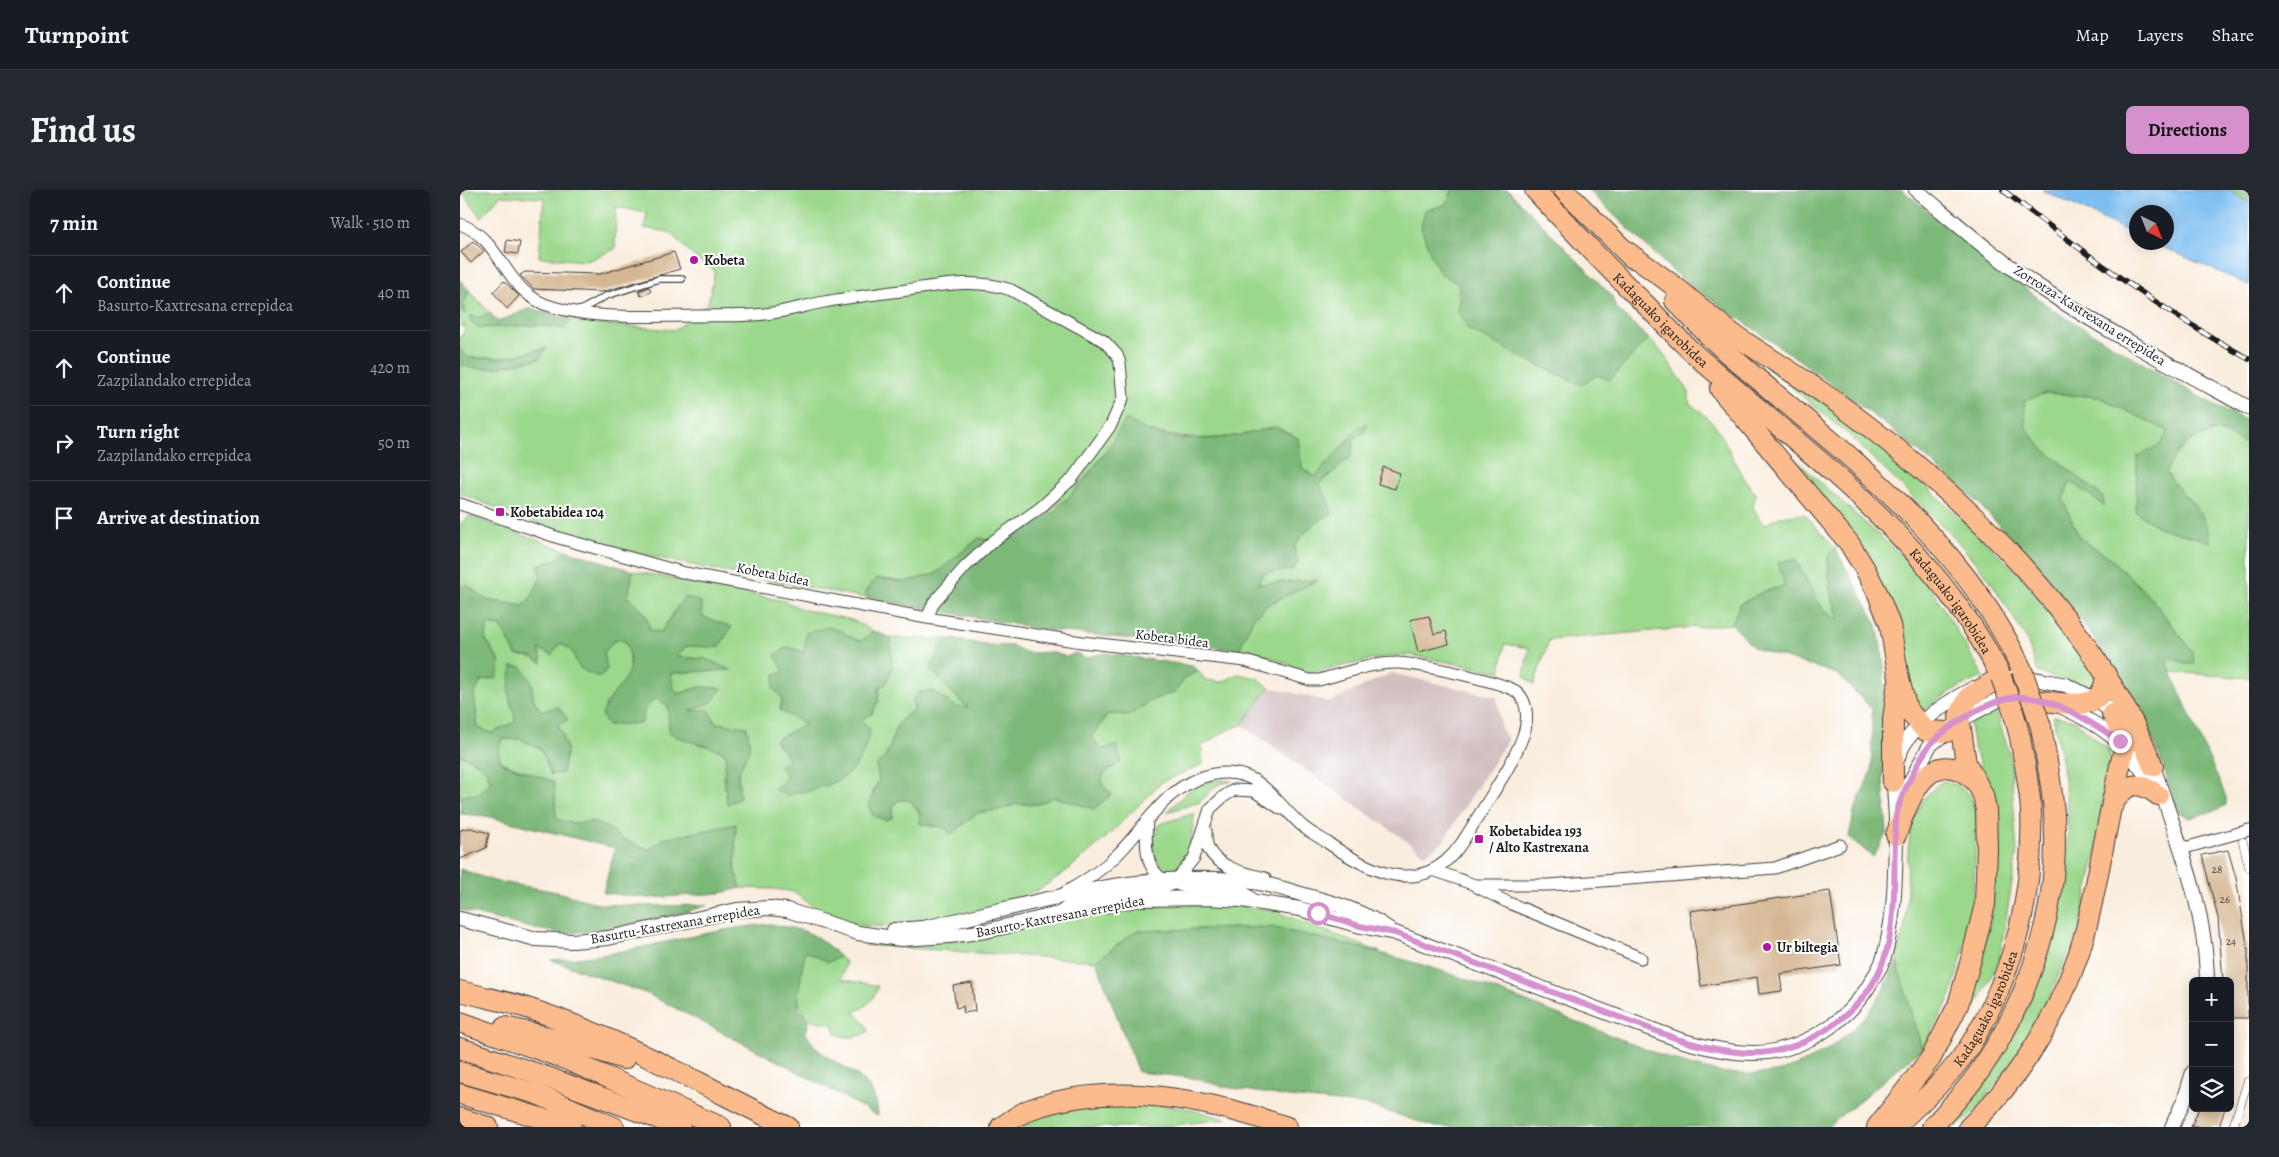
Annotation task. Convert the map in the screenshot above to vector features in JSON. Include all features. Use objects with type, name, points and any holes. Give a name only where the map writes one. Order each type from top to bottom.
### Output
[{"type":"highway","name":"Kadaguako igarobidea","points":[[1534,190],[1583,243],[1697,357],[1858,495],[1910,546],[1942,582],[1962,610],[1989,654],[1996,680],[2012,707],[2020,737],[2031,811],[2031,846],[2023,916],[2011,961],[1975,1039],[1930,1092],[1894,1127]]},
{"type":"highway","name":"Kadaguako igarobidea","points":[[1564,190],[1730,356],[1860,466],[1948,552],[1997,620],[2022,670],[2041,727],[2054,815],[2053,874],[2047,912],[2019,1004],[2000,1040],[1980,1071],[1932,1127]]},
{"type":"highway","points":[[1622,248],[1735,335],[1840,405],[1928,476],[1978,521],[2058,607],[2088,646],[2141,736],[2153,766]]},
{"type":"highway","points":[[1697,357],[1718,386],[1849,543],[1866,569],[1890,625],[1899,679],[1907,709],[1926,731],[1953,727]]},
{"type":"highway","points":[[2042,701],[2082,705],[2095,700],[2105,688],[2106,675]]},
{"type":"highway","points":[[1893,782],[1893,720],[1899,679]]},
{"type":"highway","points":[[1877,1127],[1931,1058],[1958,1005],[1972,956],[1985,904],[1987,849],[1984,802],[1983,795],[1966,763],[1953,727],[1969,697],[1996,680]]},
{"type":"highway","points":[[1969,1127],[1997,1098],[2024,1062],[2043,1031],[2063,992],[2085,931],[2125,746],[2125,738],[2112,714]]},
{"type":"highway","points":[[1896,834],[1914,789],[1929,774],[1943,767],[1963,770],[1974,780]]},
{"type":"highway","points":[[2111,808],[2120,791],[2131,786],[2147,787],[2162,800]]},
{"type":"highway","points":[[460,991],[526,1008],[626,1046],[686,1074],[724,1096],[788,1127]]},
{"type":"highway","points":[[460,1021],[521,1030],[571,1042],[655,1069],[724,1096]]},
{"type":"highway","points":[[460,1021],[563,1058],[721,1127]]},
{"type":"highway","points":[[460,1048],[550,1078],[680,1127]]},
{"type":"highway","points":[[460,1072],[537,1094],[614,1127]]},
{"type":"highway","points":[[460,1094],[571,1127]]},
{"type":"highway","points":[[1001,1127],[1029,1110],[1063,1100],[1105,1094],[1152,1095],[1246,1112],[1287,1127]]},
{"type":"street","name":"Zorrotza-Kastrexana errepidea","points":[[1916,190],[1995,256],[2038,286],[2116,334],[2249,408]]},
{"type":"street","points":[[460,224],[480,235],[494,249],[516,285],[531,297],[552,307],[577,312],[636,318],[764,314],[825,302],[964,283],[998,286],[1012,290],[1104,341],[1117,355],[1122,378],[1123,398],[1112,426],[1072,479],[1040,508],[992,542],[966,566],[934,602],[927,618]]},
{"type":"street","name":"Kobeta bidea","points":[[460,504],[508,522],[630,559],[685,573],[927,618],[1082,642],[1245,661],[1310,680],[1395,662],[1511,688],[1523,699],[1526,709],[1525,730],[1517,751],[1462,843],[1446,861],[1433,870],[1404,878],[1385,874],[1346,855],[1306,829],[1291,815]]},
{"type":"street","points":[[1395,933],[1680,1040],[1736,1052],[1771,1051],[1808,1040],[1851,1010],[1867,990],[1884,960],[1894,903],[1897,812],[1893,782],[1899,754],[1921,726],[1950,700],[1976,687],[1996,680],[2018,676],[2066,685],[2095,700],[2131,731],[2153,766],[2162,800],[2181,849],[2196,897],[2204,938],[2207,977]]},
{"type":"street","points":[[1897,812],[1902,794],[1930,745],[1953,727],[1998,700],[2022,697],[2060,706],[2102,730],[2125,746],[2138,762],[2162,800]]},
{"type":"street","points":[[1056,897],[1101,870],[1170,795],[1189,781],[1216,774],[1238,773],[1256,782],[1277,797],[1291,815]]},
{"type":"street","points":[[1054,915],[1074,902],[1161,889],[1194,858],[1210,809],[1234,790],[1254,791],[1291,815]]},
{"type":"street","points":[[1147,821],[1145,853],[1153,869],[1186,887],[1240,890],[1256,902]]},
{"type":"street","points":[[1205,826],[1208,847],[1219,861],[1230,867],[1273,880],[1307,896]]},
{"type":"street","points":[[2181,849],[2249,830]]},
{"type":"street","points":[[2243,842],[2249,867]]},
{"type":"street","points":[[1475,885],[1549,885],[1775,868],[1840,845]]},
{"type":"street","points":[[1433,870],[1475,885],[1506,902],[1641,958]]},
{"type":"street","name":"Basurto-Kaxtresana errepidea","points":[[858,933],[923,928],[1114,884],[1171,880],[1254,882],[1307,896],[1368,916],[1395,933]]},
{"type":"street","name":"Basurto-Kaxtresana errepidea","points":[[858,933],[902,939],[949,936],[986,931],[1054,915],[1141,899],[1208,898],[1256,902],[1318,913],[1360,926],[1395,933]]},
{"type":"street","name":"Basurtu-Kastrexana errepidea","points":[[460,919],[536,939],[572,941],[608,938],[660,925],[754,907],[787,910],[858,933]]},
{"type":"street","points":[[2233,1127],[2248,1081]]},
{"type":"street","points":[[2172,1127],[2186,1098],[2189,1087]]},
{"type":"lane","points":[[577,312],[606,296],[659,279],[682,279]]},
{"type":"shaded area","points":[[1391,673],[1497,697],[1501,728],[1508,739],[1442,843],[1425,854],[1242,725],[1269,687],[1330,702]]},
{"type":"green space","points":[[461,190],[1453,190],[1445,205],[1425,210],[1449,259],[1458,286],[1458,311],[1468,329],[1562,376],[1597,375],[1610,380],[1648,338],[1662,352],[1689,392],[1689,403],[1710,420],[1720,433],[1740,472],[1756,494],[1753,507],[1763,525],[1780,517],[1804,514],[1835,548],[1828,557],[1830,588],[1839,621],[1824,611],[1795,559],[1785,586],[1765,591],[1740,604],[1732,624],[1549,640],[1534,685],[1524,676],[1529,648],[1505,644],[1500,672],[1410,655],[1390,656],[1309,673],[1270,657],[1239,650],[1253,618],[1269,604],[1316,580],[1258,585],[1262,573],[1298,562],[1294,547],[1298,541],[1315,523],[1332,514],[1328,500],[1319,484],[1351,457],[1355,437],[1364,433],[1366,424],[1358,428],[1315,478],[1302,468],[1298,438],[1275,427],[1240,435],[1209,438],[1178,437],[1143,430],[1109,448],[1068,498],[1002,544],[979,538],[935,574],[904,582],[876,578],[865,594],[872,599],[678,562],[575,536],[517,516],[460,493],[460,364],[482,369],[504,366],[546,348],[502,358],[469,358],[460,349],[460,336],[462,336],[466,326],[460,327],[460,308],[464,313],[464,304],[469,290],[490,313],[481,317],[480,328],[537,325],[565,329],[571,319],[588,323],[675,330],[708,303],[715,271],[693,256],[669,232],[644,228],[647,213],[616,207],[615,249],[587,261],[539,257],[544,198],[500,196],[481,218]]},
{"type":"green space","points":[[1453,190],[1508,190],[1611,295],[1616,308],[1648,338],[1610,380],[1597,375],[1582,385],[1468,329],[1458,311],[1461,298],[1459,284],[1442,275],[1432,258],[1421,228],[1425,210],[1445,205]]},
{"type":"green space","points":[[1588,190],[1902,190],[2053,310],[2198,396],[2249,422],[2249,445],[2218,430],[2208,433],[2186,444],[2166,472],[2199,512],[2208,530],[2211,542],[2158,527],[2136,512],[2137,456],[2160,445],[2168,431],[2099,397],[2046,393],[2024,401],[2026,428],[2042,448],[2103,497],[2104,506],[2071,481],[2063,499],[2079,538],[2109,557],[2151,598],[2192,651],[2195,664],[2185,664],[2172,658],[2167,663],[2226,797],[2226,805],[2190,818],[2178,811],[2157,748],[2098,644],[2043,571],[1976,501],[1897,433],[1806,365],[1678,276]]},
{"type":"green space","points":[[2227,190],[2249,190],[2249,203]]},
{"type":"green space","points":[[460,280],[469,290],[464,304],[465,314],[460,308]]},
{"type":"green space","points":[[530,308],[571,319],[565,329],[537,325],[480,328],[471,322],[470,316],[481,317],[490,313],[498,322]]},
{"type":"green space","points":[[547,348],[539,359],[509,365],[479,368],[460,364],[460,349],[469,358],[502,358]]},
{"type":"green space","points":[[1760,361],[1826,404],[1920,480],[2020,575],[2100,679],[2095,694],[2073,683],[2038,672],[2026,638],[1990,580],[1954,537],[1849,435]]},
{"type":"green space","points":[[2046,393],[2099,397],[2169,431],[2160,445],[2137,456],[2158,527],[2211,542],[2200,510],[2178,489],[2166,472],[2186,444],[2208,433],[2218,430],[2249,445],[2249,678],[2172,672],[2167,663],[2172,658],[2185,664],[2192,651],[2151,598],[2109,557],[2079,538],[2063,499],[2071,480],[2103,497],[2042,448],[2025,428],[2024,400]]},
{"type":"green space","points":[[1126,419],[1161,435],[1180,438],[1218,438],[1275,427],[1298,438],[1302,468],[1315,477],[1358,428],[1367,424],[1364,433],[1355,437],[1351,457],[1319,484],[1328,500],[1332,514],[1315,523],[1298,541],[1294,547],[1298,562],[1292,570],[1263,573],[1258,584],[1318,580],[1269,604],[1253,618],[1239,650],[1047,630],[872,599],[865,594],[876,578],[904,582],[935,574],[979,538],[1002,544],[1037,522],[1062,504],[1085,479]]},
{"type":"green space","points":[[1790,455],[1904,558],[1936,596],[1984,677],[1951,692],[1936,701],[1922,713],[1913,702],[1862,555]]},
{"type":"green space","points":[[470,516],[565,550],[558,559],[538,565],[541,577],[532,596],[523,606],[486,600],[466,584],[460,588],[460,524]]},
{"type":"green space","points":[[1835,548],[1877,625],[1884,664],[1883,779],[1887,832],[1873,857],[1849,837],[1855,808],[1872,770],[1872,709],[1837,674],[1754,648],[1732,624],[1740,604],[1765,591],[1785,586],[1778,562],[1795,559],[1824,611],[1839,620],[1830,588],[1828,557]]},
{"type":"green space","points":[[565,550],[633,571],[628,598],[643,611],[650,630],[661,632],[684,597],[701,602],[703,617],[732,627],[719,647],[686,646],[677,657],[705,659],[731,670],[671,673],[673,686],[678,694],[700,687],[722,688],[712,702],[690,711],[708,709],[716,723],[747,727],[750,747],[738,774],[740,798],[727,804],[724,776],[726,754],[669,732],[668,706],[656,698],[645,708],[642,723],[607,725],[602,715],[628,673],[630,664],[629,653],[624,640],[613,641],[604,653],[607,669],[600,677],[582,669],[577,663],[573,652],[560,643],[552,655],[539,649],[542,663],[532,657],[516,655],[501,626],[488,624],[485,639],[500,662],[497,678],[481,681],[474,695],[478,728],[492,733],[515,722],[509,698],[509,684],[512,666],[522,667],[532,683],[533,698],[541,711],[558,707],[568,719],[558,725],[567,749],[562,773],[551,775],[541,749],[520,739],[502,739],[498,751],[501,763],[554,782],[556,819],[573,823],[593,822],[607,828],[623,839],[649,850],[663,839],[736,824],[735,868],[741,888],[721,893],[649,898],[603,893],[615,848],[486,816],[460,814],[462,796],[477,794],[491,782],[486,771],[479,764],[460,755],[460,588],[466,584],[486,600],[523,606],[532,596],[541,577],[538,565],[558,559]]},
{"type":"green space","points":[[633,571],[785,601],[801,609],[852,620],[873,631],[861,641],[848,637],[841,629],[804,653],[784,672],[784,703],[791,714],[806,724],[775,740],[789,758],[798,790],[810,791],[861,719],[878,702],[890,654],[891,638],[952,639],[940,646],[930,669],[968,709],[957,708],[932,691],[913,700],[914,710],[900,724],[887,754],[876,766],[880,779],[872,792],[892,818],[893,807],[898,800],[910,800],[929,826],[944,827],[951,834],[977,813],[998,810],[1017,804],[1037,804],[1055,797],[1094,809],[1103,772],[1103,757],[1098,745],[1091,737],[1108,714],[1129,715],[1154,699],[1175,692],[1186,677],[1199,671],[1205,680],[1223,682],[1237,674],[1257,678],[1269,687],[1242,725],[1229,729],[1202,746],[1203,764],[1162,782],[1108,836],[1065,872],[1040,889],[1013,901],[934,921],[888,926],[864,926],[838,920],[816,909],[795,892],[741,888],[735,868],[736,849],[712,830],[663,839],[649,850],[623,839],[607,828],[593,822],[573,823],[556,819],[554,782],[501,762],[498,751],[502,739],[520,739],[541,749],[551,775],[564,736],[558,725],[568,719],[541,711],[533,698],[532,683],[509,697],[514,708],[515,722],[492,733],[478,728],[474,695],[492,647],[485,639],[488,624],[501,626],[516,655],[532,657],[542,663],[539,649],[560,643],[607,669],[604,653],[613,641],[624,640],[631,655],[630,669],[619,688],[605,704],[607,725],[625,724],[656,698],[668,706],[669,732],[683,739],[720,750],[727,754],[724,776],[727,804],[740,798],[738,774],[750,747],[747,728],[716,723],[688,711],[700,687],[678,694],[673,686],[670,673],[730,670],[705,659],[677,657],[686,646],[718,647],[702,617],[684,597],[661,632],[650,630],[643,611],[628,598]]},
{"type":"green space","points":[[827,627],[836,629],[861,641],[873,631],[891,638],[892,668],[886,684],[879,688],[878,702],[872,714],[861,719],[870,730],[858,763],[845,776],[826,786],[787,796],[774,789],[787,777],[780,766],[788,758],[775,740],[805,724],[780,711],[782,698],[773,688],[775,674],[784,672],[775,655],[788,647],[804,652],[806,633]]},
{"type":"green space","points":[[952,639],[987,645],[1013,646],[1028,653],[1051,652],[1067,657],[1075,653],[1085,658],[1105,653],[1192,666],[1199,671],[1186,677],[1175,692],[1154,699],[1129,715],[1108,714],[1091,737],[1101,749],[1117,746],[1121,762],[1103,774],[1102,784],[1112,794],[1094,809],[1055,797],[1037,804],[1017,804],[998,810],[977,813],[951,834],[944,827],[920,824],[919,812],[910,800],[898,800],[893,807],[892,818],[885,820],[873,816],[868,805],[879,779],[876,766],[887,754],[895,729],[901,720],[914,710],[913,700],[919,692],[932,691],[957,707],[968,708],[930,669],[940,646]]},
{"type":"green space","points":[[1995,709],[2010,755],[2017,852],[1999,961],[1980,999],[1946,1052],[1974,987],[1993,908],[1998,825],[1989,789],[1973,744],[1970,725],[1975,719]]},
{"type":"green space","points":[[2053,716],[2072,719],[2110,751],[2096,852],[2079,930],[2044,1008],[2016,1058],[1972,1114],[1957,1127],[1947,1127],[1973,1097],[2015,1033],[2032,998],[2056,924],[2068,847],[2068,814]]},
{"type":"green space","points":[[460,755],[480,764],[491,782],[477,794],[462,796],[460,799]]},
{"type":"green space","points":[[1215,779],[1232,781],[1217,785],[1200,802],[1167,812],[1189,790]]},
{"type":"green space","points":[[1943,781],[1957,785],[1971,796],[1977,819],[1972,917],[1951,996],[1922,1049],[1902,986],[1897,959],[1905,923],[1907,865],[1912,827],[1918,810],[1928,794]]},
{"type":"green space","points":[[1195,813],[1186,857],[1175,869],[1167,871],[1157,862],[1153,849],[1154,836],[1160,824]]},
{"type":"green space","points":[[460,869],[494,881],[558,892],[599,904],[644,906],[708,905],[682,913],[594,931],[562,933],[535,929],[460,910]]},
{"type":"green space","points":[[1147,905],[1227,905],[1269,909],[1380,952],[1270,927],[1136,931],[1096,961],[865,945],[961,940],[1104,911]]},
{"type":"green space","points":[[770,924],[809,933],[823,941],[840,957],[828,962],[805,951],[798,996],[799,1009],[809,1020],[806,1034],[817,1048],[859,1076],[866,1083],[876,1102],[878,1116],[789,1067],[648,994],[551,960],[606,954],[742,927]]},
{"type":"green space","points":[[1270,927],[1430,967],[1499,991],[1671,1059],[1709,1070],[1728,1073],[1748,1074],[1781,1071],[1808,1061],[1833,1046],[1874,1005],[1897,962],[1922,1049],[1827,1127],[1435,1127],[1368,1105],[1289,1097],[1225,1087],[1193,1078],[1138,1072],[1096,961],[1136,931]]},
{"type":"green space","points":[[805,951],[828,962],[840,957],[846,963],[841,979],[878,986],[869,1002],[854,1013],[861,1018],[869,1031],[857,1036],[845,1037],[836,1034],[833,1024],[809,1020],[803,1012],[798,995],[798,978]]},
{"type":"green space","points":[[1144,1103],[1189,1109],[1227,1119],[1158,1127],[1021,1127],[1050,1113],[1080,1106]]},
{"type":"water","points":[[2042,190],[2227,190],[2249,203],[2249,285],[2169,250],[2174,250],[2174,205],[2129,205],[2129,232]]},
{"type":"building","points":[[507,240],[520,242],[518,254],[505,252]]},
{"type":"building","points":[[473,241],[484,251],[471,263],[461,252]]},
{"type":"building","points":[[674,252],[680,269],[602,292],[534,289],[520,275],[525,272],[600,274]]},
{"type":"building","points":[[504,281],[519,296],[507,309],[493,292]]},
{"type":"building","points":[[649,287],[651,292],[641,296],[638,291]]},
{"type":"building","points":[[1383,467],[1400,473],[1395,489],[1378,484]]},
{"type":"building","points":[[1429,616],[1434,634],[1446,631],[1449,644],[1418,652],[1410,620]]},
{"type":"building","points":[[470,828],[489,833],[486,848],[460,859],[460,830]]},
{"type":"building","points":[[2228,850],[2236,878],[2248,950],[2248,1018],[2234,1018],[2234,977],[2223,977],[2218,918],[2202,855]]},
{"type":"building","name":"Ur biltegia","points":[[1830,891],[1841,965],[1780,974],[1782,991],[1759,994],[1757,977],[1701,986],[1690,911]]},
{"type":"building","points":[[972,983],[975,1011],[964,1013],[963,1006],[956,1008],[953,986]]},
{"type":"building","points":[[2197,1112],[2224,1112],[2219,1127],[2191,1127]]},
{"type":"railway","points":[[2003,190],[2153,301],[2249,359]]},
{"type":"place","name":"Kobeta","points":[[694,260]]},
{"type":"place","name":"Kobetabidea 104","points":[[500,512]]},
{"type":"place","name":"Kobetabidea 193 / Alto Kastrexana","points":[[1479,839]]},
{"type":"place","name":"Ur biltegia","points":[[1767,947]]},
{"type":"route","points":[[1318,913],[1360,926],[1395,933],[1680,1040],[1736,1052],[1755,1053],[1790,1047],[1808,1040],[1851,1010],[1867,990],[1884,960],[1894,903],[1897,812],[1902,794],[1930,745],[1964,718],[1998,700],[2022,697],[2060,706],[2120,741]]}]
